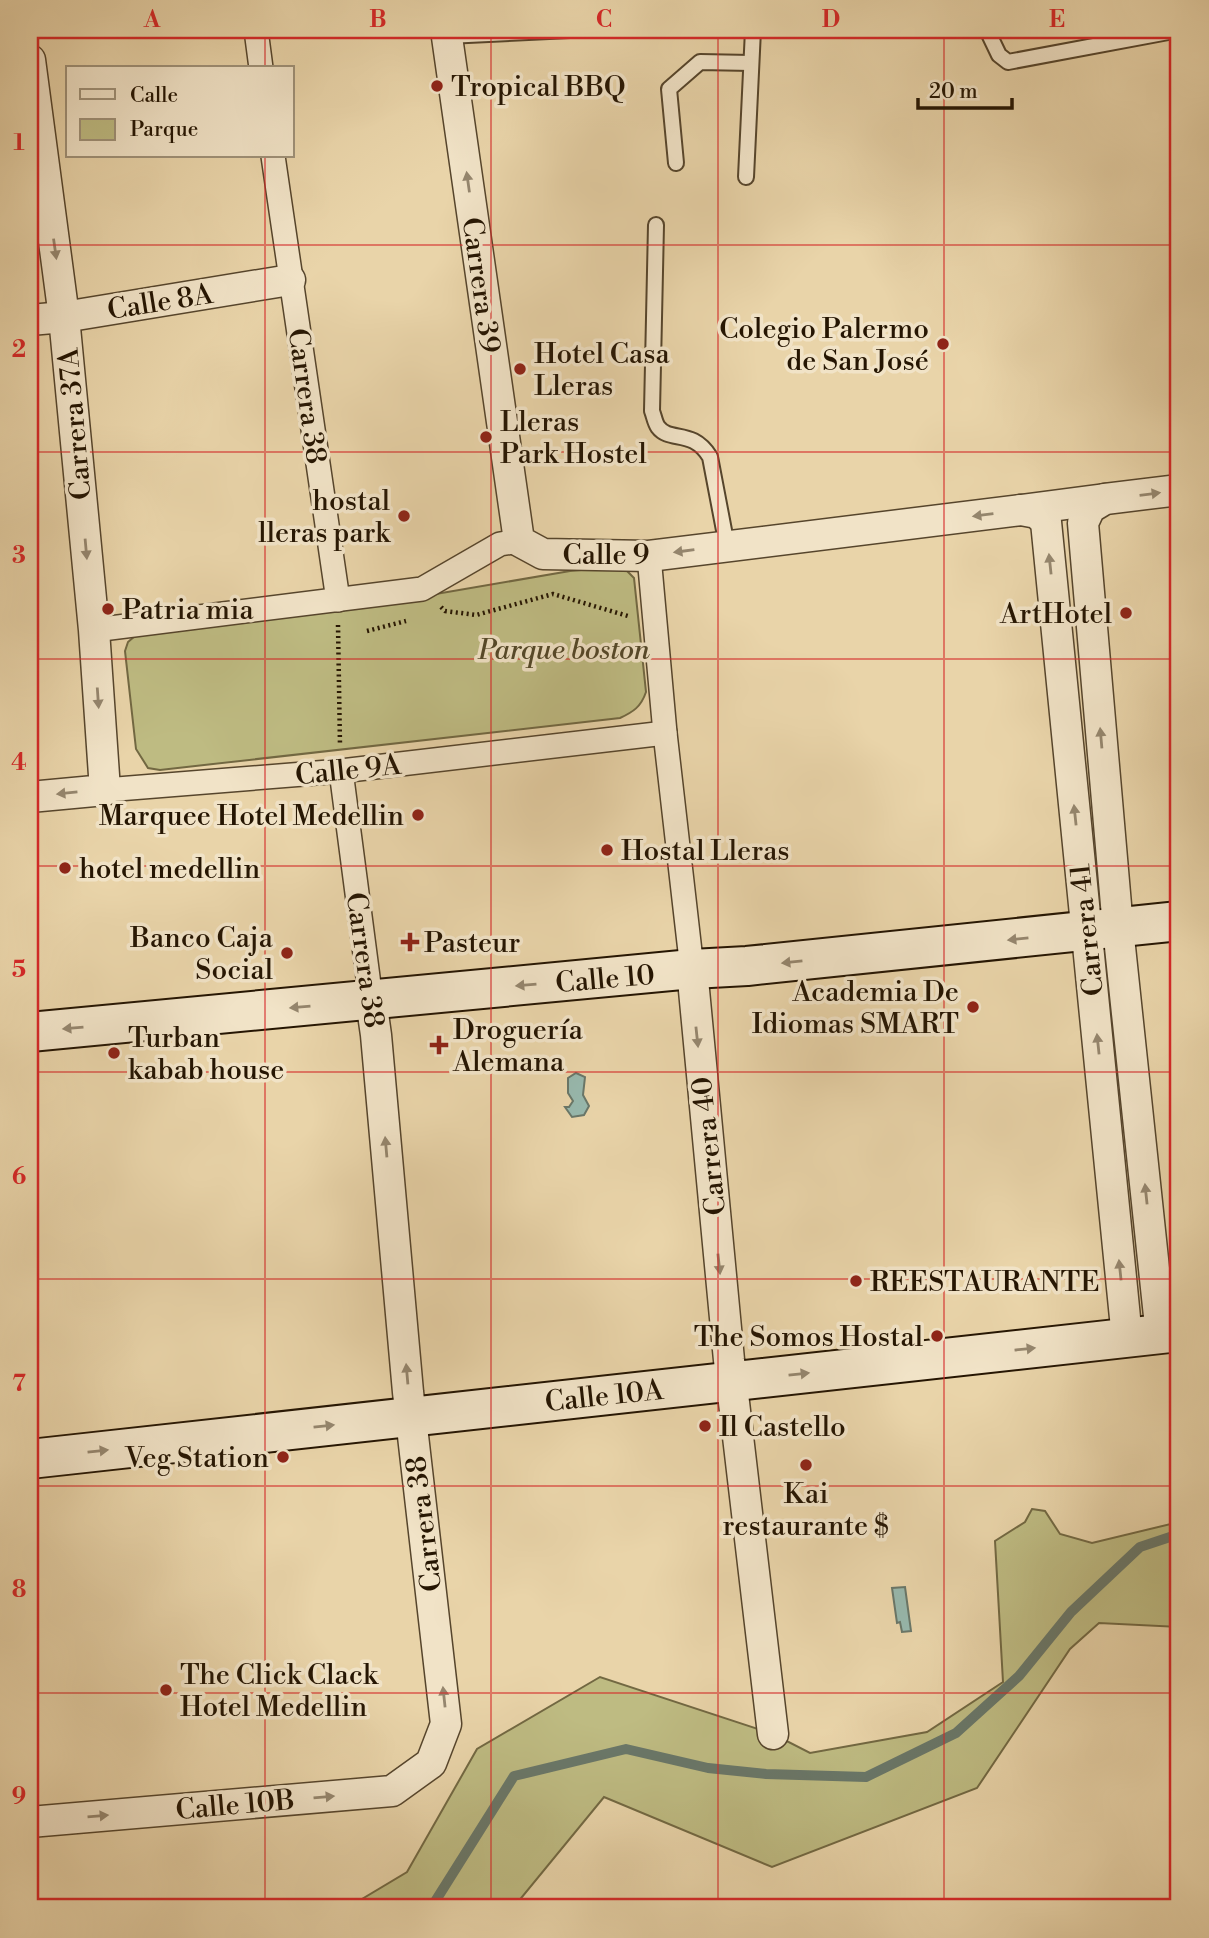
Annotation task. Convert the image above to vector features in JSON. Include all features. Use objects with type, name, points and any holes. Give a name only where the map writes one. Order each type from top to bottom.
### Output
[{"type":"main road","name":"Calle 10","points":[[30,1032],[747,966],[1179,921]]},
{"type":"main road","name":"Calle 10A","points":[[30,1459],[1156,1335]]},
{"type":"street","points":[[256,30],[261,66]]},
{"type":"street","name":"Carrera 39","points":[[441,32],[519,541]]},
{"type":"street","name":"Carrera 37A","points":[[30,60],[64,317],[94,630],[105,790]]},
{"type":"street","name":"Carrera 38","points":[[273,158],[338,600]]},
{"type":"street","name":"Calle 8A","points":[[30,320],[64,317],[290,280]]},
{"type":"street","points":[[1105,499],[1179,490]]},
{"type":"street","name":"Calle 9","points":[[519,541],[542,554],[649,556],[1033,516],[1105,499]]},
{"type":"street","name":"Carrera 41","points":[[1102,930],[1083,523],[1090,508],[1105,499]]},
{"type":"street","name":"Carrera 41","points":[[1033,516],[1102,930],[1156,1335]]},
{"type":"street","points":[[94,630],[422,589],[500,544],[519,541]]},
{"type":"street","name":"Carrera 40","points":[[649,556],[731,1381],[773,1734]]},
{"type":"street","name":"Calle 9A","points":[[30,797],[341,771],[665,733]]},
{"type":"street","name":"Carrera 38","points":[[341,771],[376,1035],[411,1416],[446,1724],[431,1763]]},
{"type":"street","name":"Calle 10B","points":[[30,1822],[391,1791],[431,1763]]},
{"type":"lane","points":[[441,32],[570,30]]},
{"type":"lane","points":[[746,177],[753,30]]},
{"type":"lane","points":[[987,30],[999,55],[1008,62],[1179,30]]},
{"type":"lane","points":[[676,163],[669,89],[700,62],[751,63]]},
{"type":"lane","points":[[656,225],[652,411],[658,428],[668,435],[688,437],[704,446],[710,457],[727,546]]},
{"type":"path","points":[[422,589],[446,611],[476,615],[553,594],[629,616]]},
{"type":"path","points":[[338,600],[341,771]]},
{"type":"green space","name":"Parque boston","points":[[614,567],[626,570],[634,578],[646,692],[636,708],[620,718],[160,770],[148,768],[136,749],[125,651],[128,642],[135,636],[430,595],[570,571]]},
{"type":"green space","points":[[1032,1509],[1045,1511],[1060,1534],[1092,1543],[1179,1522],[1179,1627],[1099,1623],[1070,1649],[977,1788],[772,1867],[604,1797],[513,1908],[347,1908],[407,1872],[477,1749],[600,1677],[773,1734],[810,1753],[927,1732],[1003,1682],[995,1541],[1025,1522]]},
{"type":"water","points":[[576,1073],[585,1077],[583,1095],[589,1106],[584,1115],[572,1117],[565,1107],[569,1107],[573,1101],[568,1093],[568,1078]]},
{"type":"water","points":[[905,1587],[911,1631],[902,1632],[900,1622],[897,1623],[892,1588]]},
{"type":"waterway","points":[[431,1908],[514,1776],[626,1749],[708,1768],[766,1774],[866,1777],[956,1733],[1019,1676],[1071,1612],[1140,1547],[1179,1534]]},
{"type":"place","name":"Tropical BBQ","points":[[437,86]]},
{"type":"place","name":"Colegio Palermo de San José","points":[[943,344]]},
{"type":"place","name":"Hotel Casa Lleras","points":[[520,369]]},
{"type":"place","name":"Lleras Park Hostel","points":[[486,437]]},
{"type":"place","name":"hostal lleras park","points":[[404,516]]},
{"type":"place","name":"Patria mia","points":[[108,609]]},
{"type":"place","name":"ArtHotel","points":[[1126,613]]},
{"type":"place","name":"Marquee Hotel Medellin","points":[[418,815]]},
{"type":"place","name":"Hostal Lleras","points":[[607,850]]},
{"type":"place","name":"hotel medellin","points":[[65,868]]},
{"type":"place","name":"Pasteur","points":[[410,942]]},
{"type":"place","name":"Banco Caja Social","points":[[287,953]]},
{"type":"place","name":"Academia De Idiomas SMART","points":[[973,1007]]},
{"type":"place","name":"Droguería Alemana","points":[[439,1045]]},
{"type":"place","name":"Turban kabab house","points":[[114,1053]]},
{"type":"place","name":"REESTAURANTE","points":[[856,1281]]},
{"type":"place","name":"The Somos Hostal","points":[[937,1336]]},
{"type":"place","name":"Il Castello","points":[[705,1426]]},
{"type":"place","name":"Veg Station","points":[[283,1457]]},
{"type":"place","name":"Kai restaurante $","points":[[806,1465]]},
{"type":"place","name":"The Click Clack Hotel Medellin","points":[[166,1690]]}]
